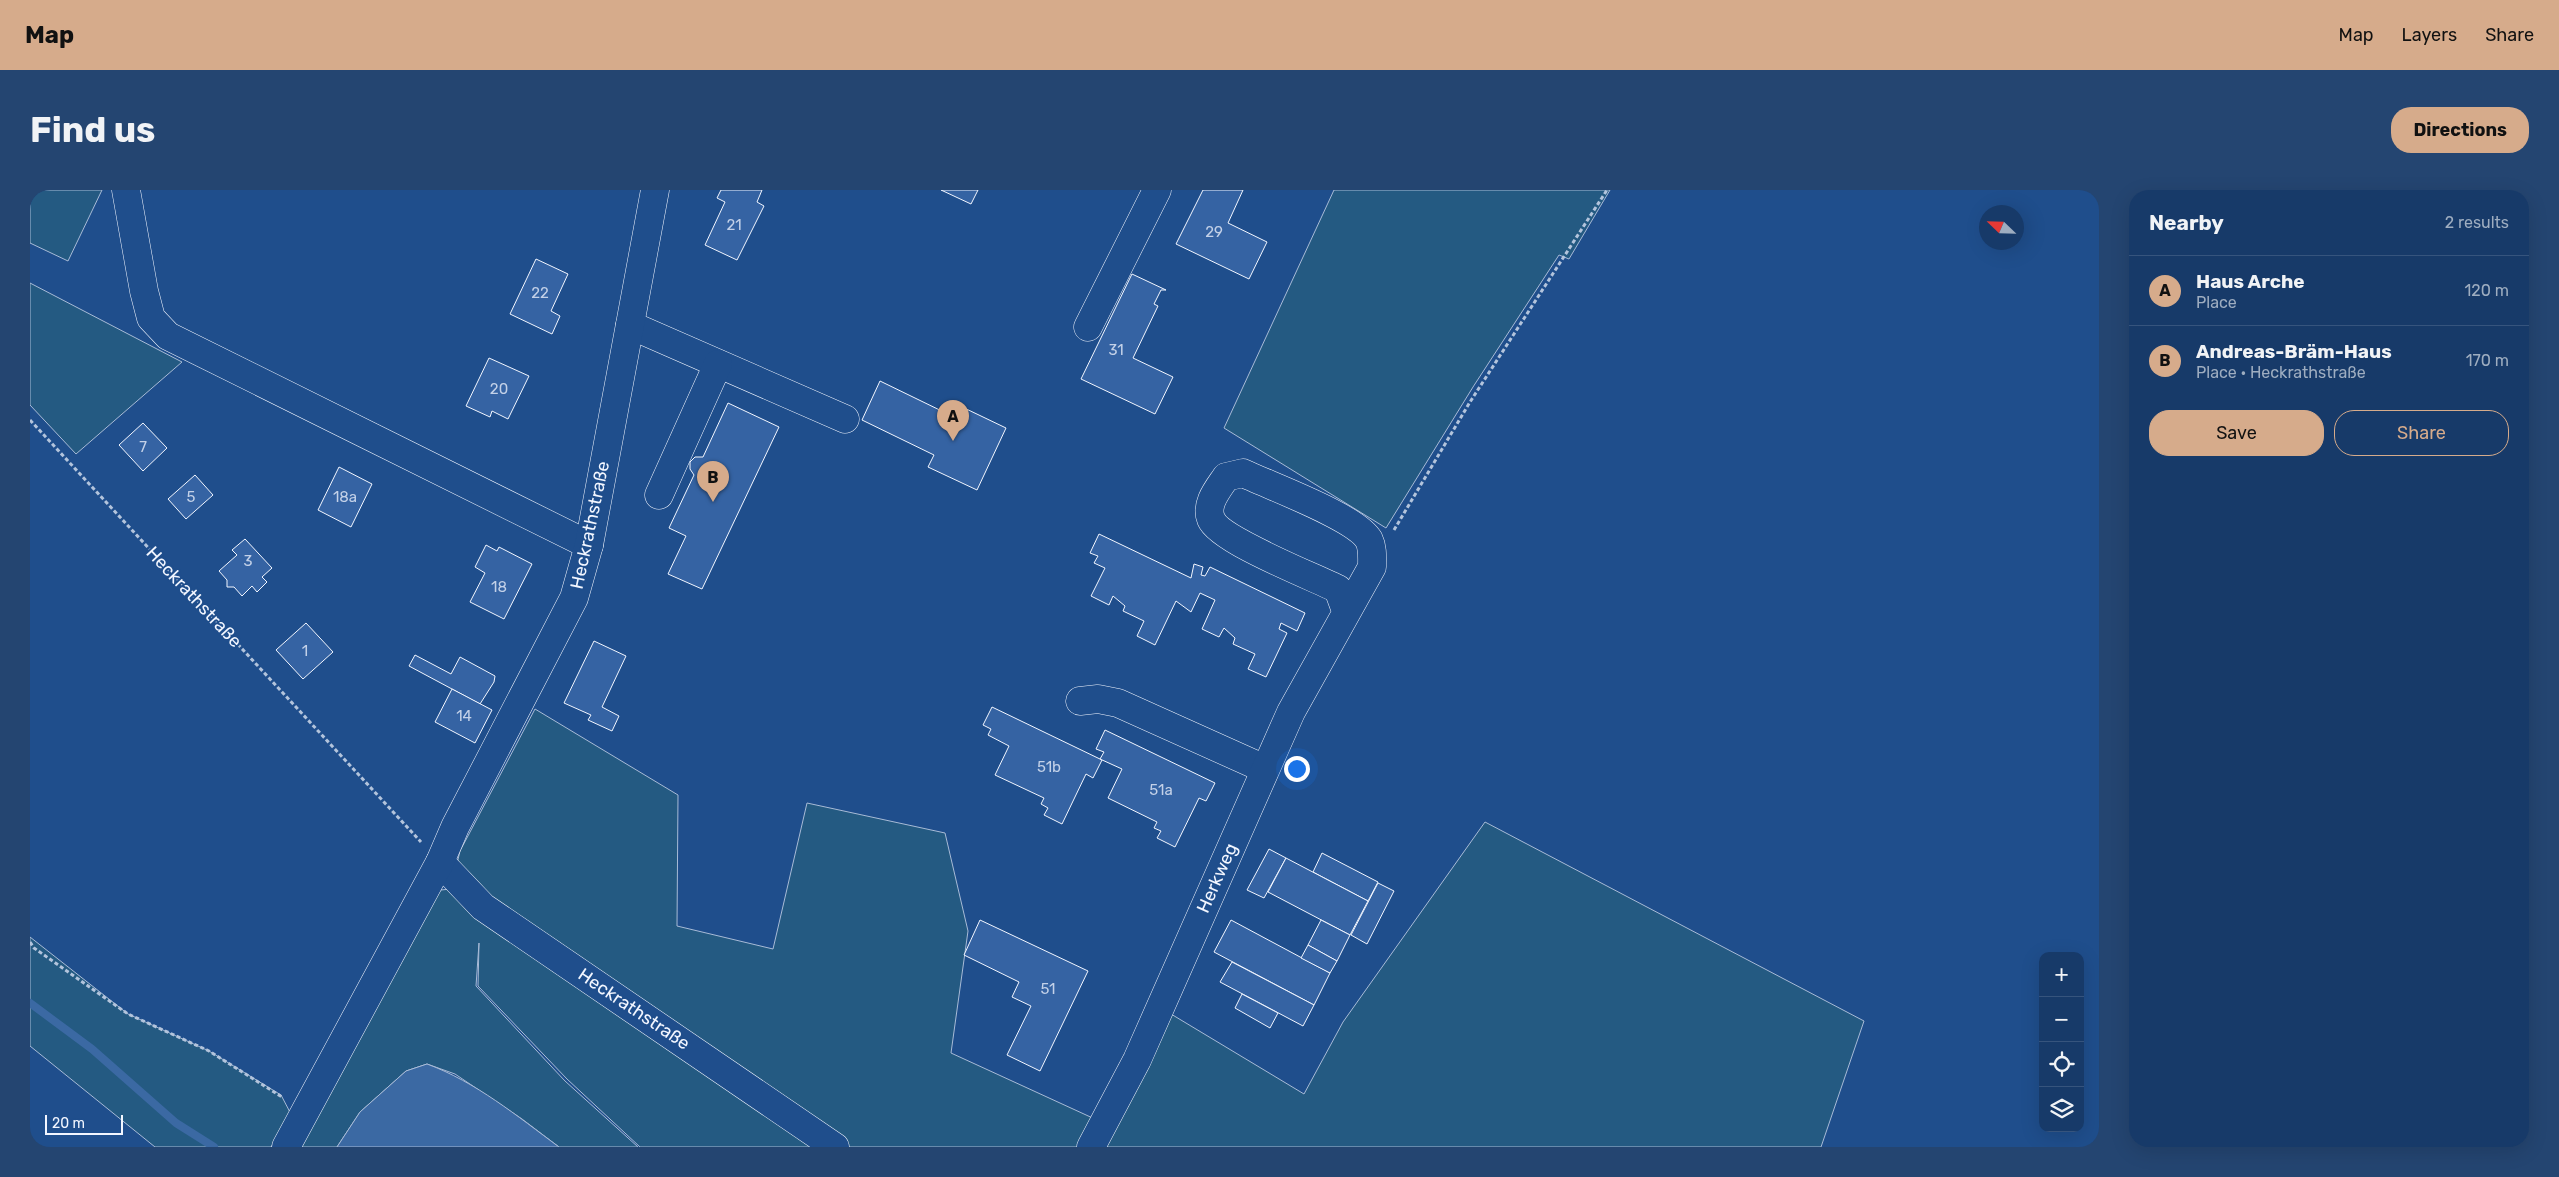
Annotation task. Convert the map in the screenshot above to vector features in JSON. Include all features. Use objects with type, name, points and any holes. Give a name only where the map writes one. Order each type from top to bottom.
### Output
[{"type":"street","points":[[126,190],[146,300],[152,318],[168,336],[589,545]]},
{"type":"street","name":"Heckrathstraße","points":[[286,1147],[440,862],[460,819],[574,598],[589,545],[655,190]]},
{"type":"street","points":[[1088,327],[1157,190]]},
{"type":"street","points":[[630,325],[845,419]]},
{"type":"street","points":[[659,495],[718,364]]},
{"type":"street","points":[[1346,611],[1338,589],[1229,538],[1211,520],[1210,506],[1214,493],[1226,477],[1243,473],[1353,524],[1369,540],[1372,549],[1372,567]]},
{"type":"street","name":"Herkweg","points":[[1091,1147],[1137,1060],[1291,712],[1372,567]]},
{"type":"street","points":[[1080,701],[1098,699],[1118,703],[1265,769]]},
{"type":"street","name":"Heckrathstraße","points":[[440,862],[484,907],[836,1147]]},
{"type":"path","points":[[1372,567],[1470,402],[1606,190]]},
{"type":"path","name":"Heckrathstraße","points":[[30,420],[440,862]]},
{"type":"path","points":[[30,942],[34,948],[128,1014],[209,1052],[281,1096],[301,1118]]},
{"type":"shaded area","points":[[30,190],[102,190],[68,261],[30,243]]},
{"type":"shaded area","points":[[1334,190],[1610,190],[1569,259],[1559,255],[1473,387],[1386,528],[1224,428]]},
{"type":"shaded area","points":[[30,283],[182,362],[76,454],[30,405]]},
{"type":"shaded area","points":[[535,709],[678,795],[677,926],[773,949],[807,803],[945,833],[968,931],[951,1053],[1097,1120],[1083,1147],[640,1147],[567,1079],[478,986],[479,943],[476,986],[565,1081],[638,1147],[559,1147],[522,1119],[455,1074],[427,1064],[406,1071],[360,1112],[337,1147],[295,1147],[429,903],[441,890],[451,889],[460,851]]},
{"type":"shaded area","points":[[1485,822],[1864,1021],[1821,1147],[1101,1147],[1166,1011],[1304,1094],[1343,1022]]},
{"type":"shaded area","points":[[30,937],[128,1014],[209,1051],[281,1095],[292,1116],[271,1147],[155,1147],[30,1046]]},
{"type":"shaded area","points":[[427,1064],[445,1071],[479,1090],[559,1147],[337,1147],[360,1112],[406,1071]]},
{"type":"building","points":[[721,190],[762,190],[757,202],[764,206],[737,260],[705,245],[725,202],[717,198]]},
{"type":"building","points":[[941,190],[978,190],[971,204]]},
{"type":"building","points":[[1203,190],[1243,190],[1228,223],[1267,242],[1249,279],[1176,244]]},
{"type":"building","points":[[536,259],[568,274],[551,311],[560,316],[552,334],[510,314]]},
{"type":"building","points":[[1132,274],[1166,290],[1161,290],[1154,304],[1158,306],[1133,358],[1173,377],[1155,414],[1081,379]]},
{"type":"building","points":[[489,358],[529,376],[508,419],[492,411],[490,417],[466,406]]},
{"type":"building","points":[[880,381],[952,416],[958,405],[1006,428],[977,490],[928,467],[934,455],[862,420]]},
{"type":"building","points":[[728,403],[779,427],[702,589],[668,574],[686,536],[669,528],[694,475],[690,469],[690,462],[695,457],[703,457]]},
{"type":"building","points":[[143,423],[167,448],[143,471],[119,445]]},
{"type":"building","points":[[339,467],[372,484],[351,527],[318,510]]},
{"type":"building","points":[[195,475],[213,495],[186,519],[168,499]]},
{"type":"building","points":[[1099,534],[1191,578],[1194,564],[1203,567],[1201,575],[1205,576],[1210,567],[1305,613],[1297,631],[1281,623],[1279,629],[1287,633],[1266,677],[1248,669],[1255,654],[1233,644],[1235,638],[1224,628],[1219,637],[1202,629],[1215,600],[1200,593],[1191,612],[1176,601],[1155,645],[1137,636],[1144,621],[1123,611],[1125,606],[1113,596],[1109,605],[1091,596],[1105,568],[1094,563],[1098,556],[1090,553]]},
{"type":"building","points":[[245,539],[272,568],[262,577],[267,582],[257,592],[252,586],[242,596],[234,587],[227,587],[227,580],[219,571],[237,555],[232,550]]},
{"type":"building","points":[[486,545],[497,551],[499,547],[532,564],[504,619],[470,602],[485,573],[475,567]]},
{"type":"building","points":[[306,623],[333,652],[303,679],[276,650]]},
{"type":"building","points":[[594,641],[626,656],[602,707],[619,716],[612,731],[588,720],[591,715],[564,703]]},
{"type":"building","points":[[415,655],[451,674],[460,657],[495,676],[494,682],[480,704],[409,666]]},
{"type":"building","points":[[452,689],[492,710],[475,743],[435,722]]},
{"type":"building","points":[[992,707],[1102,760],[1093,778],[1086,774],[1062,824],[1044,815],[1048,808],[1041,804],[1044,798],[995,775],[1009,746],[988,735],[991,729],[983,725]]},
{"type":"building","points":[[1105,730],[1215,783],[1206,801],[1199,798],[1175,847],[1157,838],[1161,831],[1154,828],[1157,822],[1108,798],[1122,769],[1100,759],[1104,752],[1096,749]]},
{"type":"building","points":[[1269,849],[1286,858],[1264,898],[1247,890]]},
{"type":"building","points":[[1322,853],[1378,882],[1368,901],[1313,872]]},
{"type":"building","points":[[1286,858],[1368,901],[1350,935],[1268,892]]},
{"type":"building","points":[[1378,883],[1394,891],[1367,944],[1351,935]]},
{"type":"building","points":[[980,920],[1088,971],[1040,1071],[1007,1055],[1031,1006],[1012,997],[1019,982],[964,955]]},
{"type":"building","points":[[1231,920],[1330,973],[1314,1005],[1214,952]]},
{"type":"building","points":[[1321,920],[1350,935],[1337,961],[1308,945]]},
{"type":"building","points":[[1308,945],[1337,961],[1330,973],[1301,958]]},
{"type":"building","points":[[1232,962],[1314,1005],[1303,1026],[1220,982]]},
{"type":"building","points":[[1242,994],[1278,1013],[1270,1028],[1235,1008]]},
{"type":"waterway","points":[[30,1003],[92,1049],[176,1123],[214,1147]]},
{"type":"place","name":"Haus Arche","points":[[953,441]]},
{"type":"place","name":"Andreas-Bräm-Haus","points":[[713,502]]}]
